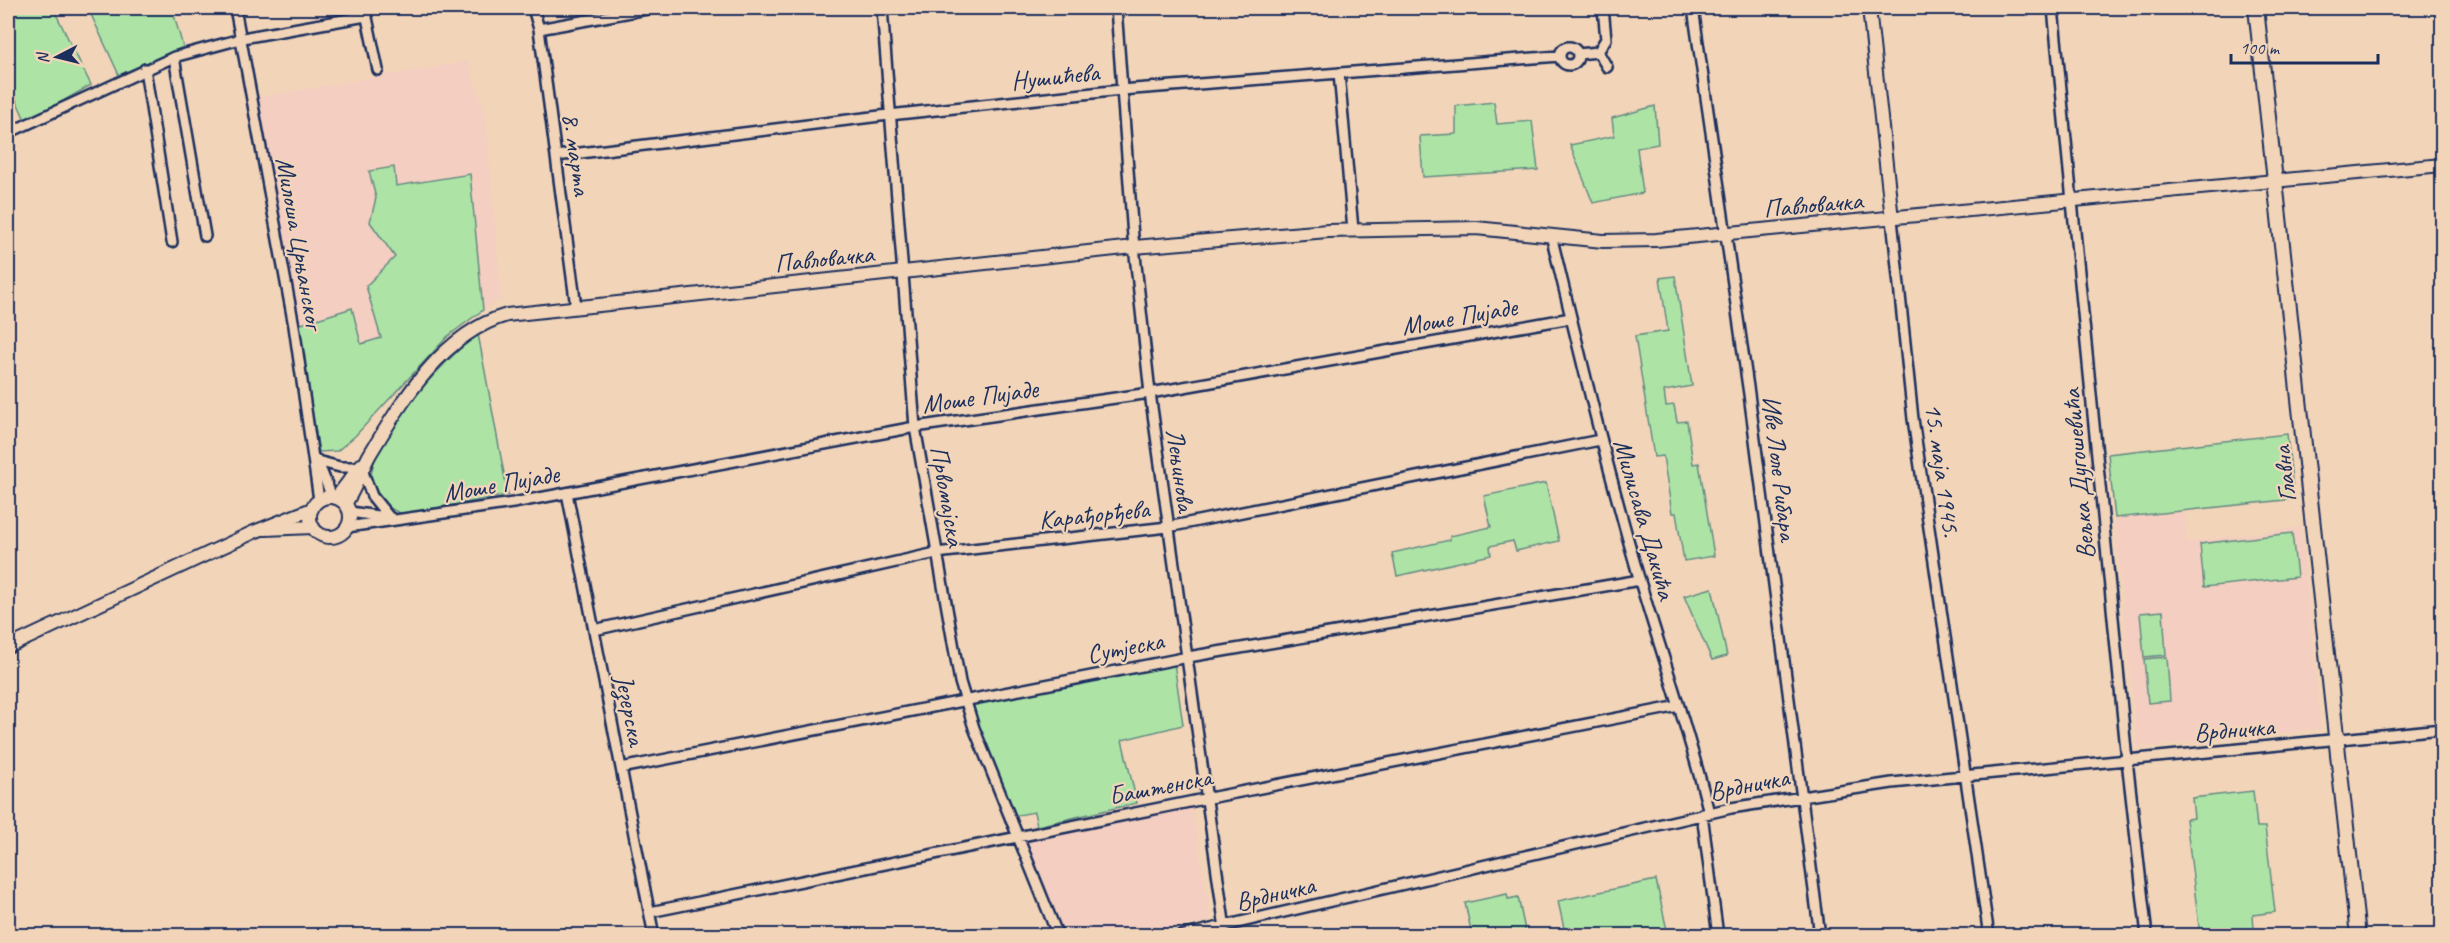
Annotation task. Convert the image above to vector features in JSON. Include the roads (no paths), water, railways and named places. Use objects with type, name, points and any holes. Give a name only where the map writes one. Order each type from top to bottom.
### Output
[{"type":"main road","name":"Главна","points":[[2256,8],[2358,936]]},
{"type":"street","name":"Милоша Црњанског","points":[[235,8],[316,458],[315,505]]},
{"type":"street","name":"8. марта","points":[[533,8],[539,29],[576,306]]},
{"type":"street","points":[[539,29],[652,8]]},
{"type":"street","name":"Првомајска","points":[[882,8],[905,273],[915,427],[936,554],[964,699],[1058,936]]},
{"type":"street","name":"Лењинова","points":[[1116,8],[1134,247],[1150,393],[1226,931]]},
{"type":"street","points":[[1603,8],[1606,39],[1598,52],[1607,67]]},
{"type":"street","name":"Иве Лоле Рибара","points":[[1692,8],[1726,234],[1820,936]]},
{"type":"street","name":"15. маја 1945.","points":[[1869,8],[1913,419],[1989,936]]},
{"type":"street","name":"Вељка Дугошевића","points":[[2053,8],[2127,760],[2147,936]]},
{"type":"street","points":[[2442,8],[2442,15]]},
{"type":"street","points":[[8,132],[174,57],[241,39],[366,12],[378,70]]},
{"type":"street","name":"Нушићева","points":[[556,156],[1121,90],[1560,56],[1568,47],[1574,49],[1578,54],[1598,52]]},
{"type":"street","points":[[174,57],[205,236]]},
{"type":"street","points":[[145,69],[172,242]]},
{"type":"street","points":[[1339,73],[1353,230]]},
{"type":"street","name":"Павловачка","points":[[347,527],[341,503],[402,404],[424,375],[471,331],[507,315],[1134,247],[1353,230],[1476,228],[1622,242],[1892,219],[2442,165]]},
{"type":"street","name":"Милисава Дакића","points":[[1551,235],[1600,440],[1679,706],[1706,814],[1718,936]]},
{"type":"street","name":"Моше Пијаде","points":[[347,527],[393,518],[447,514],[915,427],[1150,393],[1571,318]]},
{"type":"street","name":"Карађорђева","points":[[594,630],[936,554],[1168,527],[1600,440]]},
{"type":"street","name":"Милоша Црњанског","points":[[316,458],[341,503]]},
{"type":"street","points":[[316,458],[336,466],[363,467],[372,496],[393,518]]},
{"type":"street","name":"Језерска","points":[[567,493],[654,936]]},
{"type":"street","points":[[8,647],[315,505],[341,503]]},
{"type":"street","name":"Моше Пијаде","points":[[341,503],[393,518]]},
{"type":"street","points":[[315,505],[310,518],[313,527],[322,535],[333,537],[347,527]]},
{"type":"street","points":[[265,529],[313,527]]},
{"type":"street","name":"Сутјеска","points":[[621,768],[964,699],[1188,657],[1640,580]]},
{"type":"street","name":"Баштенска","points":[[650,912],[1208,798],[1679,706]]},
{"type":"street","name":"Врдничка","points":[[1181,936],[1226,931],[1706,814],[1801,795],[1966,775],[2442,729]]}]
